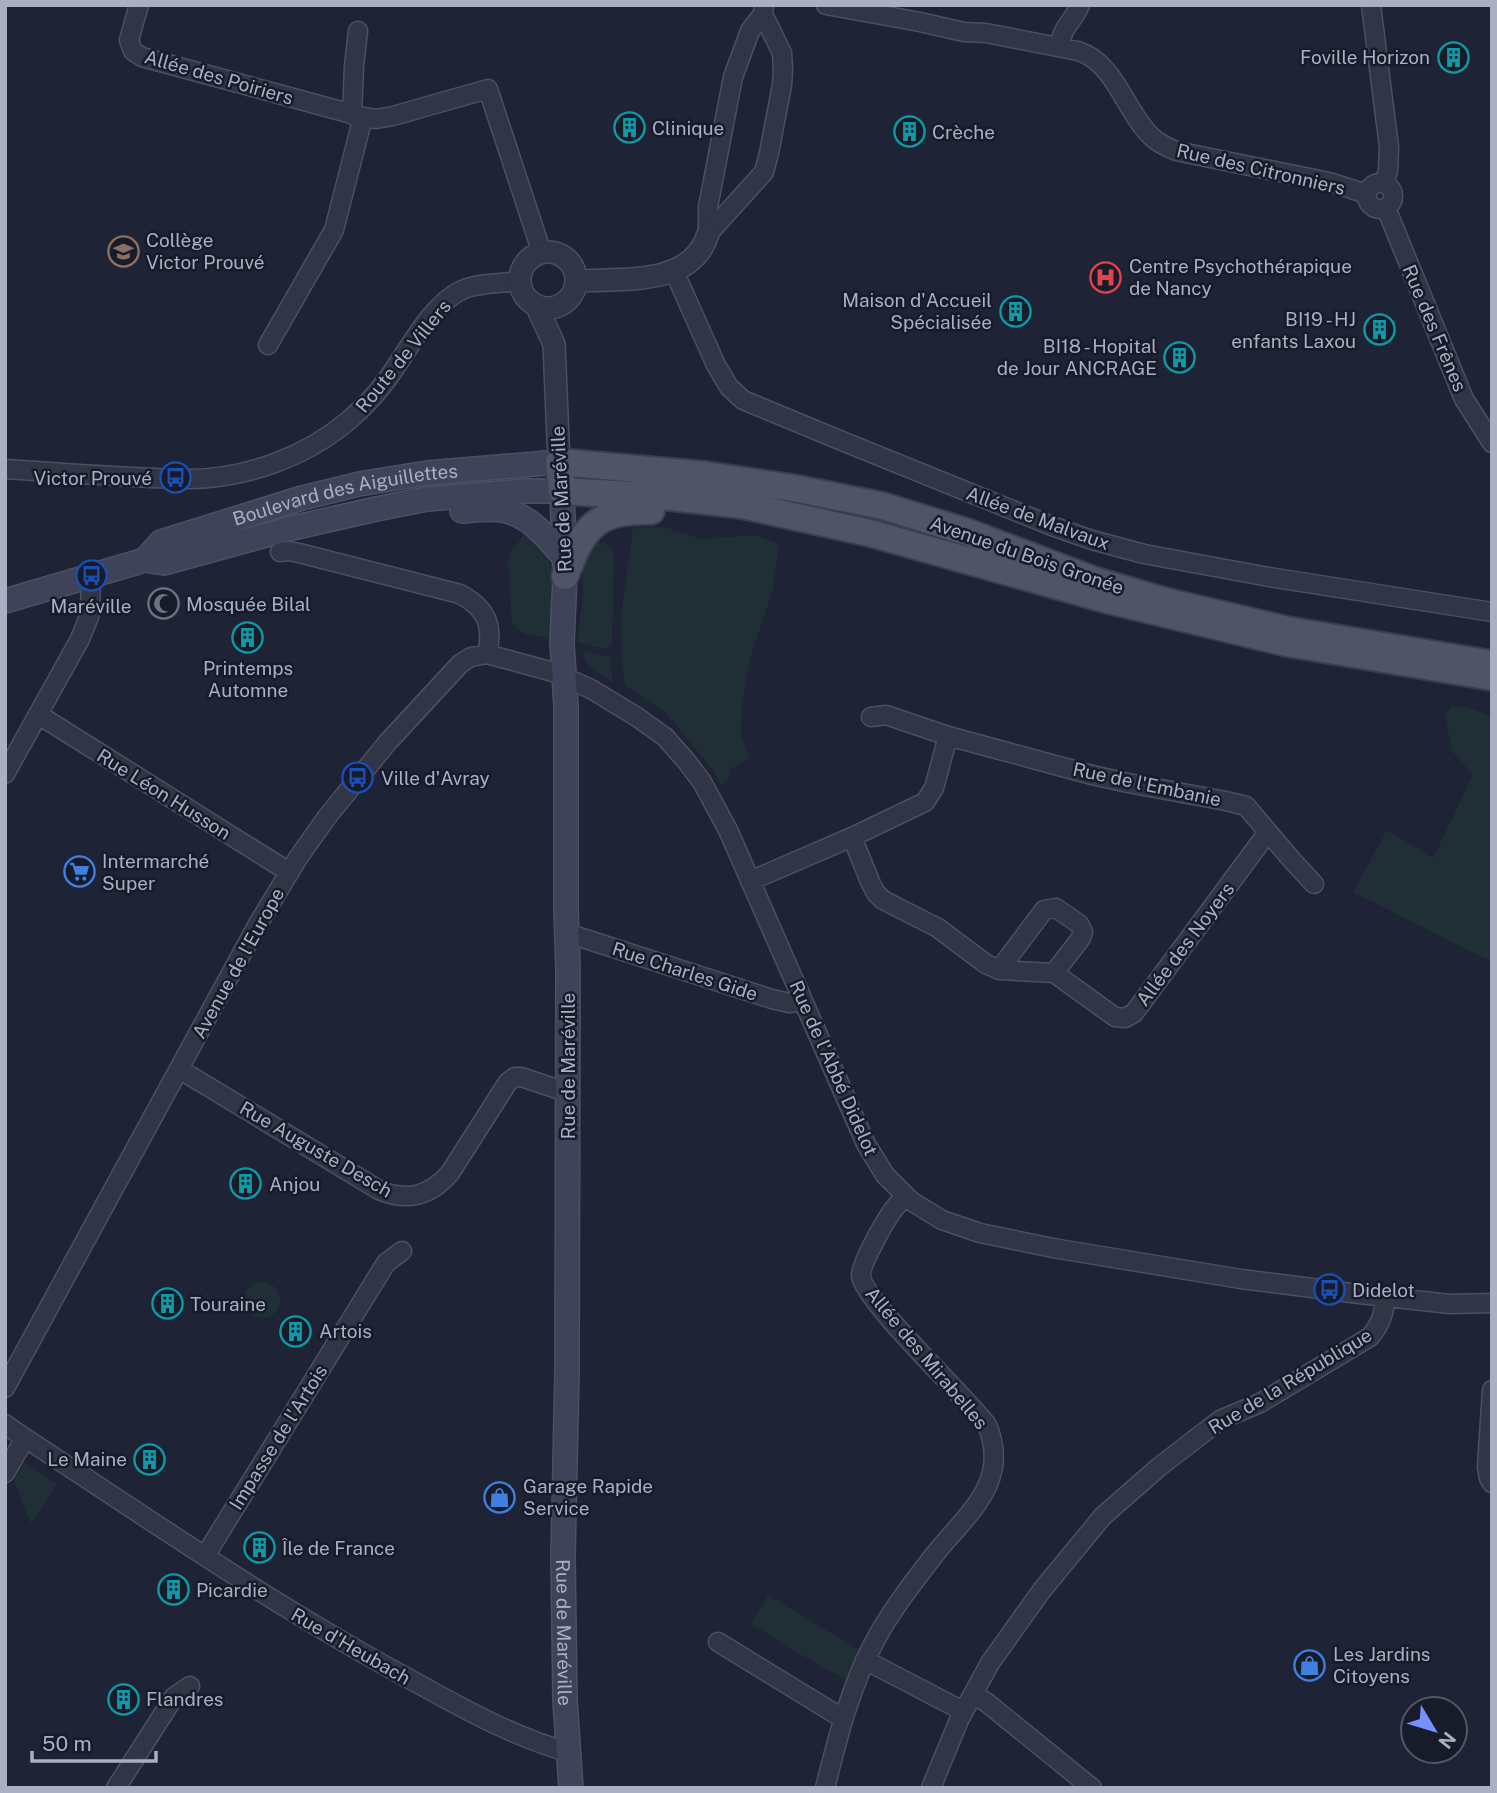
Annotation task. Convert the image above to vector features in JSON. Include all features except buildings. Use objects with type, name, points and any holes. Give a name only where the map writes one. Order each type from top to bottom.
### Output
[{"type":"main road","name":"Rue de Maréville","points":[[559,462],[564,566],[562,643],[566,707],[568,971],[568,1371],[563,1556],[565,1700],[571,1788]]},
{"type":"main road","name":"Boulevard des Aiguillettes","points":[[145,560],[161,542],[302,498],[359,484],[427,472],[559,462]]},
{"type":"main road","name":"Avenue du Bois Gronée","points":[[559,462],[706,475],[793,488],[883,506],[967,532],[1096,581],[1164,601],[1287,630],[1492,664]]},
{"type":"main road","name":"Boulevard des Aiguillettes","points":[[5,601],[145,560],[164,563],[288,529],[427,499],[525,491],[562,491]]},
{"type":"main road","name":"Avenue du Bois Gronée","points":[[562,491],[670,497],[729,504],[870,533],[1108,600],[1287,643],[1492,677]]},
{"type":"main road","points":[[427,499],[453,511],[500,509],[515,513],[528,520],[549,540],[564,566],[591,527],[613,513],[623,511],[650,511],[757,522],[851,540],[870,533]]},
{"type":"street","name":"Allée des Poiriers","points":[[139,5],[129,40],[133,51],[142,57],[358,116],[376,119],[393,116],[488,89],[542,253]]},
{"type":"street","name":"Rue des Citronniers","points":[[826,5],[1089,54],[1109,75],[1144,129],[1161,145],[1176,151],[1329,182],[1367,194]]},
{"type":"street","points":[[1060,47],[1064,29],[1075,18],[1080,5]]},
{"type":"street","points":[[1371,5],[1389,147],[1388,171],[1384,183]]},
{"type":"street","points":[[708,234],[764,172],[783,69],[782,54],[764,10]]},
{"type":"street","points":[[577,281],[651,276],[674,271],[698,255],[708,234],[708,207],[733,77],[750,32],[764,10]]},
{"type":"street","points":[[268,345],[334,230],[358,116],[354,66],[358,31]]},
{"type":"street","points":[[1376,183],[1384,183],[1393,195],[1392,202],[1386,208],[1372,207],[1367,201],[1370,187],[1376,183]]},
{"type":"street","name":"Rue des Frênes","points":[[1386,208],[1464,399],[1492,443]]},
{"type":"street","points":[[542,253],[564,256],[575,271],[575,291],[566,303],[555,308],[537,307],[525,297],[520,281],[526,263],[533,256],[542,253]]},
{"type":"street","name":"Allée de Malvaux","points":[[674,271],[711,354],[729,387],[743,400],[1040,522],[1092,540],[1144,554],[1269,577],[1492,612]]},
{"type":"street","name":"Route de Villers","points":[[5,469],[191,479],[239,474],[286,459],[330,435],[364,407],[387,380],[431,316],[454,294],[473,286],[520,281]]},
{"type":"street","name":"Rue de Maréville","points":[[554,344],[561,329],[566,303]]},
{"type":"street","name":"Rue de Maréville","points":[[537,307],[554,344],[559,462]]},
{"type":"street","points":[[280,552],[288,551],[460,594],[476,604],[487,620],[490,629],[487,654],[564,677]]},
{"type":"street","points":[[5,774],[71,657],[87,623],[91,575]]},
{"type":"street","name":"Avenue de l'Europe","points":[[5,1388],[289,872],[327,817],[387,743],[460,664],[471,657],[487,654]]},
{"type":"street","name":"Rue de l'Abbé Didelot","points":[[564,677],[609,700],[665,737],[702,782],[728,830],[866,1144],[885,1175],[925,1212],[980,1233],[1204,1274],[1450,1304],[1492,1303]]},
{"type":"street","name":"Rue Léon Husson","points":[[39,715],[289,872]]},
{"type":"street","name":"Rue de l'Embanie","points":[[871,717],[886,715],[948,736],[1128,783],[1246,806],[1314,884]]},
{"type":"street","points":[[750,881],[925,802],[934,788],[948,736]]},
{"type":"street","name":"Allée des Noyers","points":[[1054,973],[1115,1017],[1125,1018],[1134,1013],[1268,832]]},
{"type":"street","points":[[852,837],[871,884],[883,900],[938,928],[986,964],[999,970],[1054,973],[1081,938],[1083,932],[1079,924],[1056,908],[1044,910],[999,970]]},
{"type":"street","name":"Rue Charles Gide","points":[[567,933],[784,1002],[803,1001]]},
{"type":"street","name":"Rue Auguste Desch","points":[[179,1069],[379,1190],[404,1198],[422,1194],[443,1181],[508,1082],[515,1077],[568,1091]]},
{"type":"street","name":"Allée des Mirabelles","points":[[825,1788],[842,1718],[879,1634],[937,1552],[976,1507],[992,1474],[993,1448],[987,1425],[887,1315],[864,1286],[861,1278],[864,1264],[892,1212],[905,1196]]},
{"type":"street","name":"Impasse de l'Artois","points":[[205,1556],[386,1263],[402,1251]]},
{"type":"street","name":"Rue de la République","points":[[931,1788],[963,1711],[1000,1647],[1042,1590],[1102,1517],[1159,1466],[1220,1420],[1260,1403],[1370,1337],[1382,1320],[1386,1296]]},
{"type":"street","points":[[1492,1390],[1487,1467],[1492,1483]]},
{"type":"street","name":"Rue d'Heubach","points":[[5,1424],[290,1612],[460,1707],[538,1744],[568,1752]]},
{"type":"street","points":[[5,1473],[24,1438]]},
{"type":"street","points":[[718,1642],[842,1718]]},
{"type":"street","points":[[866,1660],[963,1711]]},
{"type":"street","points":[[116,1788],[174,1696],[190,1686]]},
{"type":"street","points":[[973,1695],[986,1702],[1092,1788]]},
{"type":"shaded area","points":[[633,526],[664,527],[700,539],[755,535],[779,544],[773,589],[750,659],[742,706],[741,735],[749,757],[729,771],[729,780],[721,785],[713,770],[665,712],[625,685],[621,624]]},
{"type":"shaded area","points":[[528,529],[543,546],[550,564],[552,629],[548,638],[525,634],[512,624],[509,555]]},
{"type":"shaded area","points":[[595,538],[600,544],[604,542],[614,553],[612,645],[606,649],[577,642],[583,595],[583,557]]},
{"type":"shaded area","points":[[583,652],[611,657],[612,680],[589,666],[583,655]]},
{"type":"shaded area","points":[[1452,706],[1467,707],[1492,717],[1492,961],[1353,892],[1387,830],[1433,858],[1473,775],[1452,751],[1445,715]]},
{"type":"shaded area","points":[[262,1282],[275,1287],[280,1300],[275,1313],[262,1318],[249,1313],[244,1300],[249,1287]]},
{"type":"shaded area","points":[[24,1463],[57,1484],[31,1524],[14,1481]]},
{"type":"shaded area","points":[[768,1595],[861,1651],[848,1681],[751,1624]]},
{"type":"place","name":"Foville Horizon","points":[[1453,57]]},
{"type":"place","name":"Clinique","points":[[629,128]]},
{"type":"place","name":"Crèche","points":[[909,132]]},
{"type":"place","name":"Collège Victor Prouvé","points":[[123,251]]},
{"type":"place","name":"Centre Psychothérapique de Nancy","points":[[1106,277]]},
{"type":"place","name":"Maison d'Accueil Spécialisée","points":[[1015,311]]},
{"type":"place","name":"BI19 - HJ enfants Laxou","points":[[1379,330]]},
{"type":"place","name":"BI18 - Hopital de Jour ANCRAGE","points":[[1180,357]]},
{"type":"place","name":"Victor Prouvé","points":[[175,478]]},
{"type":"place","name":"Maréville","points":[[91,575]]},
{"type":"place","name":"Mosquée Bilal","points":[[163,604]]},
{"type":"place","name":"Printemps Automne","points":[[248,637]]},
{"type":"place","name":"Ville d'Avray","points":[[358,778]]},
{"type":"place","name":"Intermarché Super","points":[[79,872]]},
{"type":"place","name":"Anjou","points":[[246,1184]]},
{"type":"place","name":"Didelot","points":[[1329,1290]]},
{"type":"place","name":"Touraine","points":[[167,1304]]},
{"type":"place","name":"Artois","points":[[296,1331]]},
{"type":"place","name":"Le Maine","points":[[150,1459]]},
{"type":"place","name":"Garage Rapide Service","points":[[500,1497]]},
{"type":"place","name":"Île de France","points":[[259,1548]]},
{"type":"place","name":"Picardie","points":[[173,1590]]},
{"type":"place","name":"Les Jardins Citoyens","points":[[1310,1665]]},
{"type":"place","name":"Flandres","points":[[123,1699]]}]
